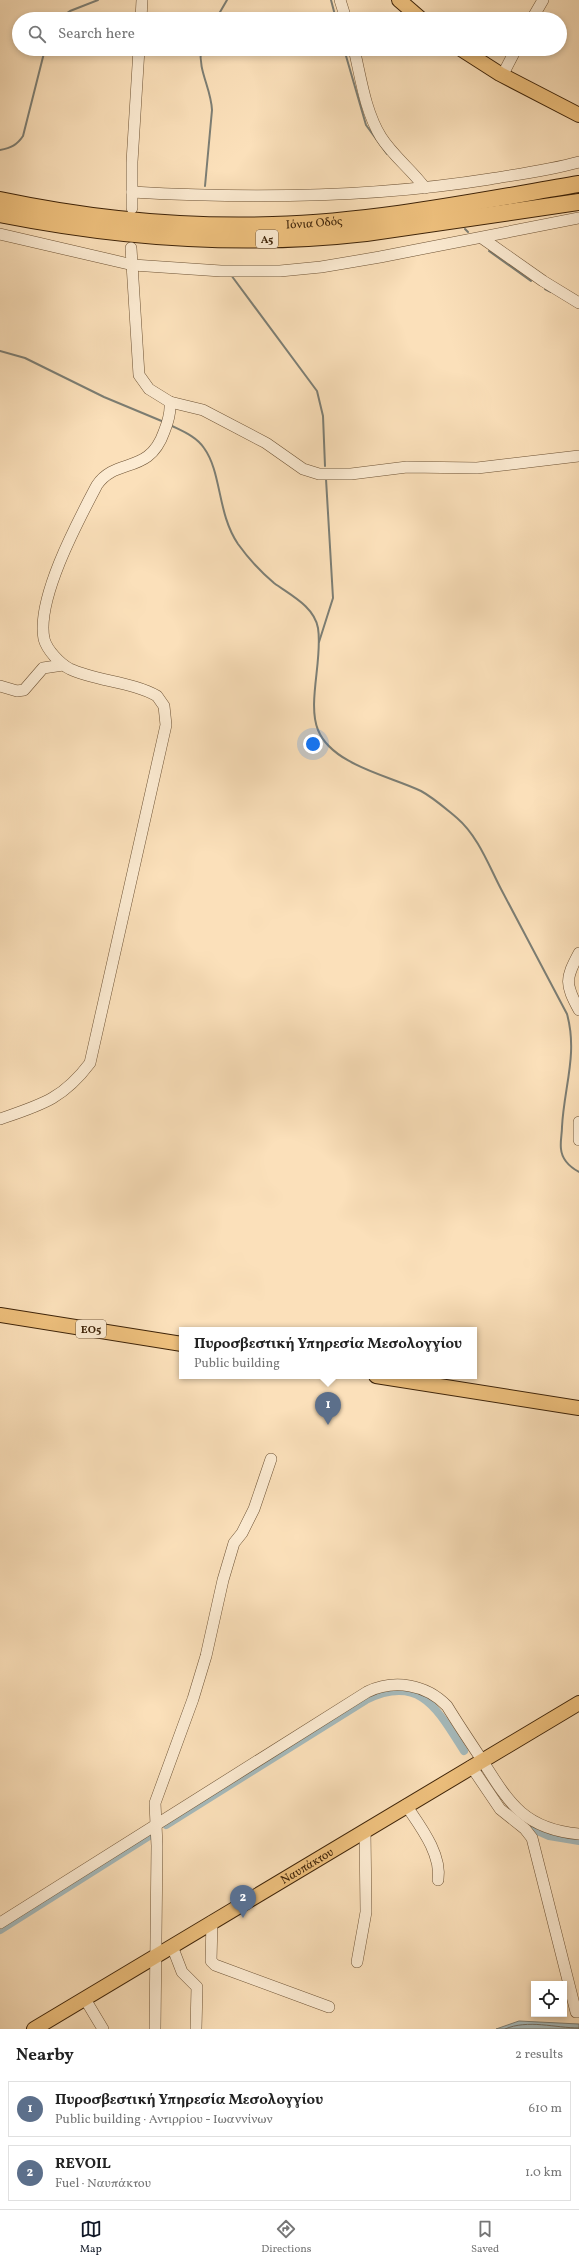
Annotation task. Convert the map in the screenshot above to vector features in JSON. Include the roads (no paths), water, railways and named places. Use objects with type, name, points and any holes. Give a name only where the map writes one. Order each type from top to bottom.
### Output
[{"type":"highway","name":"Ιόνια Οδός","points":[[0,200],[76,214],[126,220],[214,225],[274,225],[370,217],[579,184]]},
{"type":"highway","name":"Ιόνια Οδός","points":[[0,214],[108,232],[192,238],[251,240],[334,237],[579,202]]},
{"type":"main road","points":[[399,0],[413,12]]},
{"type":"main road","points":[[472,56],[502,76],[579,115]]},
{"type":"main road","name":"ΕΟ5","points":[[0,1315],[179,1344]]},
{"type":"main road","points":[[395,1379],[579,1408]]},
{"type":"main road","name":"Ναυπάκτου","points":[[34,2029],[579,1702]]},
{"type":"street","points":[[141,12],[142,0]]},
{"type":"street","points":[[340,0],[344,12]]},
{"type":"street","points":[[536,12],[542,0]]},
{"type":"street","points":[[132,208],[139,56]]},
{"type":"street","points":[[356,56],[366,99],[381,136],[394,155],[425,188]]},
{"type":"street","points":[[502,76],[512,56]]},
{"type":"street","points":[[132,192],[208,196],[300,196],[425,188],[530,172],[579,162]]},
{"type":"street","points":[[0,234],[133,265],[221,271],[280,271],[343,264],[579,218]]},
{"type":"street","points":[[482,238],[543,281],[579,303]]},
{"type":"street","points":[[131,248],[139,375],[149,389],[170,402],[203,410],[266,443],[303,469],[319,474],[351,474],[408,467],[477,468],[579,456]]},
{"type":"street","points":[[63,665],[46,644],[44,632],[46,605],[63,556],[85,508],[101,479],[107,474],[136,463],[155,452],[169,418],[170,402]]},
{"type":"street","points":[[0,686],[17,691],[24,690],[43,668],[63,665],[97,678],[154,694],[164,706],[166,725],[90,1063],[73,1084],[54,1099],[0,1119]]},
{"type":"street","points":[[579,953],[567,980],[569,989],[579,1010]]},
{"type":"street","points":[[579,1122],[579,1140]]},
{"type":"street","points":[[155,2029],[157,1955],[155,1803],[193,1700],[234,1543],[242,1532],[254,1509],[271,1459]]},
{"type":"street","points":[[0,1922],[156,1826],[367,1692],[380,1687],[416,1686],[435,1696],[447,1706],[500,1809],[525,1829],[532,1838],[576,2012],[579,2012]]},
{"type":"street","points":[[476,1763],[514,1808],[536,1822],[559,1831],[579,1834]]},
{"type":"street","points":[[406,1805],[420,1826],[436,1856],[440,1869],[438,1880]]},
{"type":"street","points":[[357,1962],[366,1912],[365,1830]]},
{"type":"street","points":[[212,1921],[211,1960],[215,1965],[329,2007]]},
{"type":"street","points":[[172,1946],[182,1972],[197,1987],[196,2029]]},
{"type":"street","points":[[85,1999],[103,2029]]},
{"type":"water","points":[[519,2021],[579,2024],[579,2029],[496,2029]]},
{"type":"waterway","points":[[68,12],[98,0]]},
{"type":"waterway","points":[[220,12],[227,0]]},
{"type":"waterway","points":[[331,0],[334,12]]},
{"type":"waterway","points":[[0,150],[13,146],[23,136],[43,56]]},
{"type":"waterway","points":[[201,56],[201,65],[212,110],[205,186]]},
{"type":"waterway","points":[[346,56],[366,125],[387,154]]},
{"type":"waterway","points":[[465,229],[468,232]]},
{"type":"waterway","points":[[489,251],[531,281]]},
{"type":"waterway","points":[[231,275],[317,391],[323,416],[325,466]]},
{"type":"waterway","points":[[545,289],[551,292]]},
{"type":"waterway","points":[[0,351],[25,358],[104,397],[164,422]]},
{"type":"waterway","points":[[170,425],[193,437],[201,444],[210,458],[226,519],[238,544],[269,579],[307,607],[316,620],[318,628],[319,653],[314,707],[318,730],[325,742],[349,761],[421,791],[431,797],[457,818],[477,842],[567,1014],[570,1029],[571,1057],[563,1112],[561,1146],[565,1160],[579,1172]]},
{"type":"waterway","points":[[319,642],[333,598],[326,479]]},
{"type":"waterway","points":[[166,1825],[366,1700],[385,1693],[401,1691],[414,1694],[426,1700],[445,1722],[464,1751]]},
{"type":"waterway","points":[[524,1825],[549,1836],[579,1841]]},
{"type":"waterway","points":[[0,1930],[149,1836]]},
{"type":"place","name":"Πυροσβεστική Υπηρεσία Μεσολογγίου","points":[[328,1425]]},
{"type":"place","name":"REVOIL","points":[[243,1918]]}]
